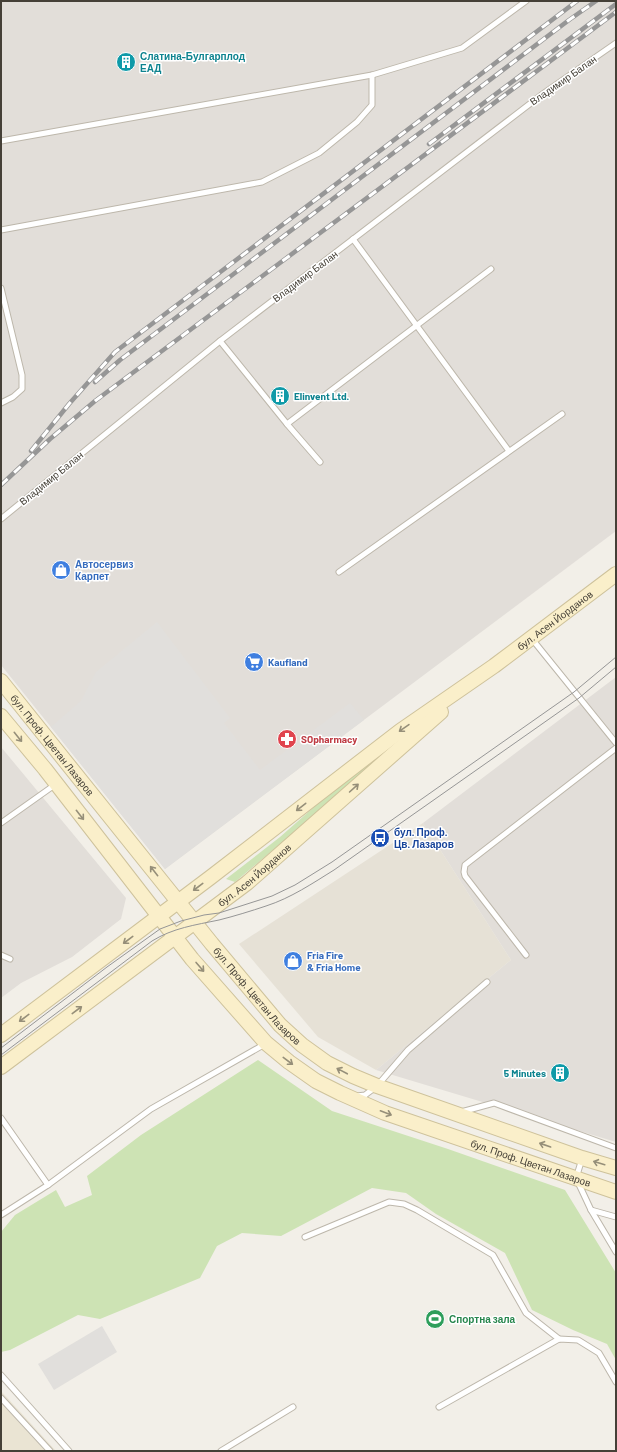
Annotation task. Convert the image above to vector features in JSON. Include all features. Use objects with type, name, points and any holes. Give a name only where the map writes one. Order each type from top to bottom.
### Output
[{"type":"main road","name":"бул. Асен Йорданов","points":[[1,1035],[178,902],[400,731],[494,666],[616,574]]},
{"type":"main road","name":"бул. Асен Йорданов","points":[[1,1067],[253,878],[494,666]]},
{"type":"main road","name":"бул. Проф. Цветан Лазаров","points":[[1,681],[178,902],[280,1025],[302,1045],[327,1063],[377,1086],[582,1158],[616,1168]]},
{"type":"main road","name":"бул. Проф. Цветан Лазаров","points":[[1,716],[56,784],[174,937],[266,1043],[289,1062],[316,1081],[385,1113],[616,1192]]},
{"type":"lane","points":[[1,141],[372,75],[462,48],[526,1]]},
{"type":"lane","name":"Владимир Балан","points":[[1,520],[220,341],[544,92],[616,43]]},
{"type":"lane","points":[[1,230],[262,182],[320,153],[357,122],[372,105],[372,75]]},
{"type":"lane","points":[[353,239],[509,451]]},
{"type":"lane","points":[[286,424],[491,269]]},
{"type":"lane","points":[[1,288],[22,375],[22,388],[13,398],[1,403]]},
{"type":"lane","points":[[220,341],[286,424],[320,462]]},
{"type":"lane","points":[[339,572],[562,414]]},
{"type":"lane","points":[[531,638],[616,743]]},
{"type":"lane","points":[[526,955],[465,876],[465,865],[616,748]]},
{"type":"lane","points":[[1,823],[56,784]]},
{"type":"lane","points":[[1,955],[10,959]]},
{"type":"lane","points":[[350,1098],[365,1095],[377,1086],[408,1050],[487,982]]},
{"type":"lane","points":[[1,1215],[48,1185],[151,1109],[266,1043]]},
{"type":"lane","points":[[456,1114],[494,1103],[616,1148]]},
{"type":"lane","points":[[1,1118],[48,1185]]},
{"type":"lane","points":[[582,1158],[576,1178],[591,1210],[616,1252]]},
{"type":"lane","points":[[305,1237],[389,1202],[404,1204],[417,1210],[493,1255],[526,1313],[559,1339]]},
{"type":"lane","points":[[591,1210],[616,1217]]},
{"type":"lane","points":[[439,1407],[559,1339],[578,1340],[599,1353],[616,1382]]},
{"type":"lane","points":[[1,1375],[69,1451]]},
{"type":"lane","points":[[1,1398],[50,1451]]},
{"type":"lane","points":[[221,1451],[293,1408]]},
{"type":"shaded area","points":[[1,1],[616,1],[616,531],[165,869],[1,665]]},
{"type":"shaded area","points":[[157,622],[230,718],[224,723],[260,770],[350,703],[364,720],[165,869],[51,727],[81,701],[96,672]]},
{"type":"shaded area","points":[[616,677],[616,1142],[376,1070],[511,960],[423,823]]},
{"type":"shaded area","points":[[1,747],[126,898],[121,919],[72,957],[21,983],[1,998]]},
{"type":"shaded area","points":[[423,823],[511,960],[376,1070],[318,1037],[239,944]]},
{"type":"shaded area","points":[[102,1326],[117,1352],[54,1390],[38,1364]]},
{"type":"shaded area","points":[[1,1391],[56,1451],[1,1451]]},
{"type":"green space","points":[[387,749],[374,765],[235,882],[226,879],[280,837],[331,792]]},
{"type":"green space","points":[[258,1060],[332,1111],[448,1149],[565,1190],[616,1273],[616,1360],[607,1344],[573,1330],[532,1310],[505,1253],[436,1214],[406,1193],[372,1188],[281,1236],[242,1233],[217,1246],[200,1278],[100,1319],[78,1315],[10,1350],[1,1352],[1,1232],[15,1215],[56,1190],[65,1207],[92,1195],[87,1176],[141,1135]]},
{"type":"tram line","points":[[1,1048],[107,967],[160,929],[181,921],[219,913],[272,896],[295,885],[332,862],[574,692],[616,657]]},
{"type":"tram line","points":[[1,1055],[152,941],[168,933],[184,928],[231,917],[275,903],[302,890],[334,870],[579,698],[616,667]]},
{"type":"railway","points":[[31,451],[69,404],[115,352],[577,1]]},
{"type":"railway","points":[[95,382],[120,360],[596,1]]},
{"type":"railway","points":[[429,144],[616,4]]},
{"type":"railway","points":[[1,485],[50,439],[95,401],[616,12]]},
{"type":"place","name":"Слатина-Булгарплод ЕАД","points":[[126,62]]},
{"type":"place","name":"Elinvent Ltd.","points":[[280,396]]},
{"type":"place","name":"Автосервиз Карпет","points":[[61,570]]},
{"type":"place","name":"Kaufland","points":[[254,662]]},
{"type":"place","name":"SOpharmacy","points":[[287,739]]},
{"type":"place","name":"бул. Проф. Цв. Лазаров","points":[[380,838]]},
{"type":"place","name":"Fria Fire & Fria Home","points":[[293,961]]},
{"type":"place","name":"5 Minutes","points":[[560,1073]]},
{"type":"place","name":"Спортна зала","points":[[435,1319]]}]
